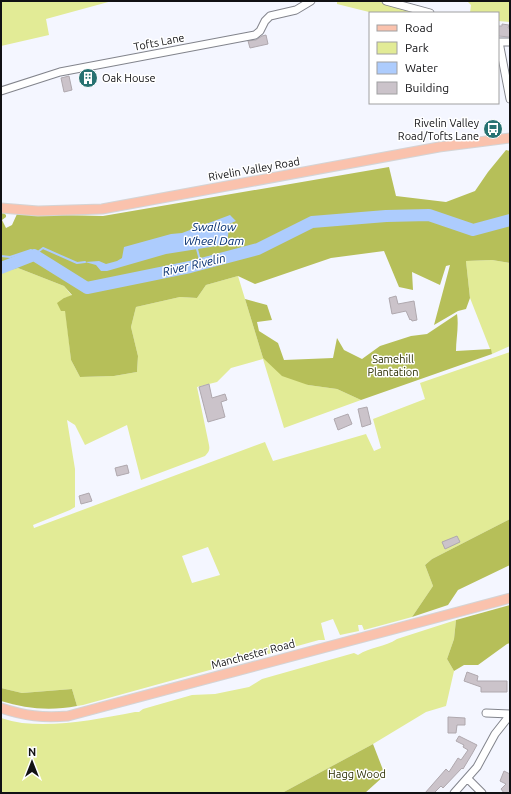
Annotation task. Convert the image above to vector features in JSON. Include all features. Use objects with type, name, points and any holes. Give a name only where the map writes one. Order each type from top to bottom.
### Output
[{"type":"main road","name":"Rivelin Valley Road","points":[[1,208],[38,211],[102,209],[439,147],[510,138]]},
{"type":"main road","name":"Manchester Road","points":[[1,708],[33,716],[68,716],[510,598]]},
{"type":"street","name":"Tofts Lane","points":[[1,91],[60,72],[254,35],[260,31],[270,16],[296,10],[311,1]]},
{"type":"street","points":[[386,1],[426,12]]},
{"type":"street","points":[[499,42],[510,42]]},
{"type":"street","points":[[499,47],[510,99]]},
{"type":"street","points":[[486,714],[510,715]]},
{"type":"street","points":[[454,793],[468,779],[477,767],[495,734],[510,715]]},
{"type":"street","points":[[468,779],[482,793]]},
{"type":"green space","points":[[1,1],[112,1],[46,19],[49,35],[1,46]]},
{"type":"green space","points":[[337,1],[376,1],[418,12],[369,12],[337,4]]},
{"type":"green space","points":[[467,1],[510,1],[510,22],[499,21],[499,12],[470,12],[471,5]]},
{"type":"green space","points":[[506,150],[510,151],[510,263],[492,260],[466,261],[470,298],[466,309],[458,311],[434,325],[450,265],[446,266],[440,285],[412,272],[413,290],[399,287],[384,251],[331,258],[255,284],[238,276],[206,285],[197,298],[180,297],[136,307],[131,327],[138,356],[137,372],[114,376],[80,377],[71,360],[65,311],[61,311],[57,303],[72,295],[64,286],[18,268],[1,273],[1,211],[6,215],[6,217],[2,220],[6,228],[12,225],[17,214],[103,216],[389,167],[396,196],[446,202],[475,191]]},
{"type":"green space","points":[[492,260],[510,263],[510,346],[492,354],[470,298],[466,261]]},
{"type":"green space","points":[[18,268],[64,286],[72,296],[64,298],[71,360],[80,377],[114,376],[137,372],[138,356],[131,327],[136,307],[180,297],[197,298],[206,285],[238,276],[263,358],[308,385],[337,389],[361,400],[284,428],[263,359],[231,368],[217,382],[197,387],[209,447],[209,450],[205,456],[141,480],[127,425],[85,445],[75,425],[67,420],[75,469],[75,507],[33,525],[34,528],[265,442],[273,461],[366,434],[374,451],[381,448],[373,419],[425,399],[420,383],[510,352],[510,519],[432,559],[425,565],[433,586],[412,617],[364,630],[362,625],[358,625],[359,631],[340,635],[333,619],[321,623],[325,640],[319,640],[83,705],[77,706],[72,689],[22,693],[1,688],[1,273]],"holes":[[[208,547],[220,575],[192,583],[182,556]]]},
{"type":"green space","name":"Samehill Plantation","points":[[245,299],[267,305],[272,320],[257,322],[259,331],[278,343],[284,360],[333,358],[337,338],[344,350],[362,359],[380,346],[411,336],[427,334],[457,314],[458,328],[456,351],[491,349],[492,354],[361,400],[337,389],[308,385],[282,376],[263,358]]},
{"type":"green space","points":[[510,519],[510,565],[458,590],[448,605],[412,617],[433,586],[425,565],[432,559]]},
{"type":"green space","points":[[510,605],[510,643],[478,665],[464,665],[454,671],[447,659],[454,639],[456,620]]},
{"type":"green space","points":[[456,620],[454,639],[447,659],[454,671],[446,706],[426,712],[373,744],[282,793],[1,793],[1,718],[22,723],[50,724],[79,722],[139,712],[143,709],[192,695],[215,694],[249,687],[262,679],[354,653],[358,655],[367,650],[388,644],[397,639]]},
{"type":"green space","points":[[1,688],[22,693],[72,689],[77,706],[48,709],[10,704],[1,701]]},
{"type":"green space","name":"Hagg Wood","points":[[373,744],[385,775],[365,793],[282,793]]},
{"type":"water","name":"Swallow Wheel Dam","points":[[230,215],[236,221],[229,224],[228,237],[223,245],[166,254],[107,271],[101,271],[96,265],[85,262],[99,261],[106,264],[117,261],[122,258],[124,247],[171,234],[182,233]]},
{"type":"building","points":[[502,24],[509,25],[508,28],[510,28],[510,37],[499,36],[499,26],[502,26]]},
{"type":"building","points":[[266,35],[268,44],[250,48],[248,41],[256,40]]},
{"type":"building","name":"Oak House","points":[[91,73],[94,82],[86,84],[83,75]]},
{"type":"building","points":[[69,76],[72,90],[64,92],[61,78]]},
{"type":"building","points":[[396,296],[398,304],[414,301],[417,320],[410,320],[406,311],[392,314],[389,298]]},
{"type":"building","points":[[209,384],[212,398],[225,394],[227,400],[221,402],[225,417],[208,422],[199,387]]},
{"type":"building","points":[[367,407],[371,424],[362,427],[358,409]]},
{"type":"building","points":[[348,414],[352,424],[338,430],[334,419]]},
{"type":"building","points":[[127,465],[129,473],[117,476],[115,468]]},
{"type":"building","points":[[89,493],[92,501],[81,504],[79,496]]},
{"type":"building","points":[[457,536],[460,542],[445,549],[442,542]]},
{"type":"building","points":[[467,672],[478,676],[477,681],[507,681],[507,692],[481,692],[481,687],[464,681]]},
{"type":"building","points":[[448,717],[465,718],[465,725],[457,725],[456,733],[448,733]]},
{"type":"building","points":[[459,736],[477,745],[472,754],[463,769],[462,768],[443,788],[441,786],[434,793],[425,793],[446,769],[449,772],[458,758],[461,760],[468,750],[463,747],[464,745],[456,741]]},
{"type":"building","points":[[504,771],[510,774],[510,793],[504,793],[501,789],[506,784],[500,781]]},
{"type":"waterway","name":"River Rivelin","points":[[1,268],[34,255],[87,288],[190,267],[258,249],[312,222],[386,216],[429,215],[473,230],[510,220]]},
{"type":"waterway","points":[[1,256],[10,257],[31,250],[34,255],[43,248],[77,263],[85,262]]},
{"type":"waterway","points":[[197,249],[201,264]]},
{"type":"place","name":"Oak House","points":[[88,78]]},
{"type":"place","name":"Rivelin Valley Road/Tofts Lane","points":[[493,129]]}]
